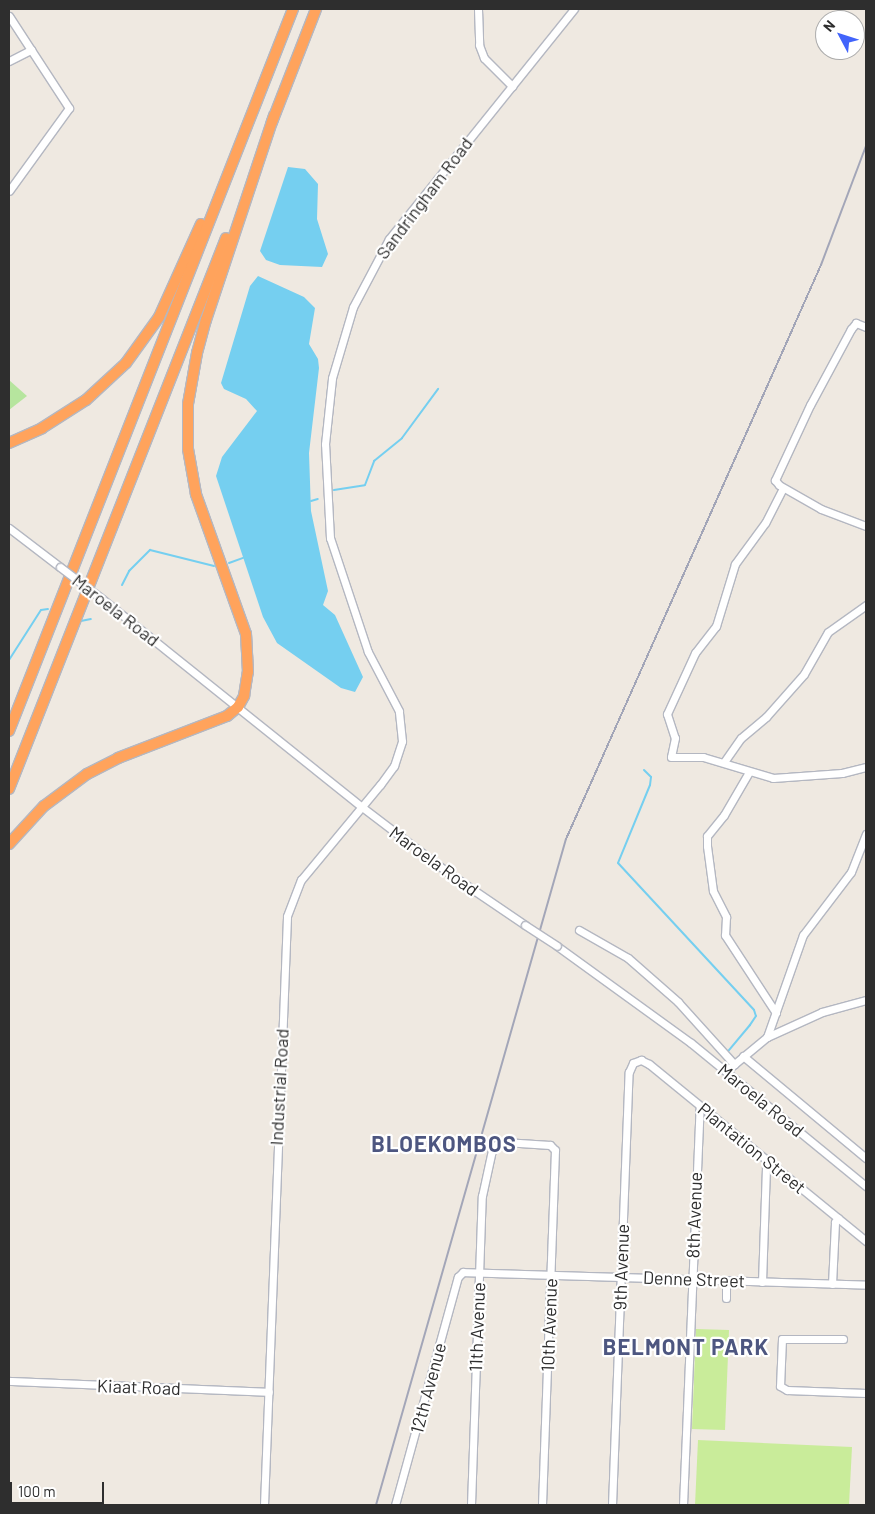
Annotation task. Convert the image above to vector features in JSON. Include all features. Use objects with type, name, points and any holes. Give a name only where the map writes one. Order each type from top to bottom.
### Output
[{"type":"highway","points":[[9,732],[293,9]]},
{"type":"highway","points":[[9,789],[316,9]]},
{"type":"highway","points":[[9,443],[42,428],[86,400],[126,363],[142,342],[177,280],[259,96]]},
{"type":"highway","points":[[9,844],[44,806],[87,774],[118,758],[219,719],[238,707],[248,672],[246,634],[196,494],[188,449],[188,404],[199,344],[274,116]]},
{"type":"street","points":[[478,9],[479,42],[484,58],[512,86]]},
{"type":"street","name":"Sandringham Road","points":[[362,807],[394,766],[402,740],[402,724],[392,696],[358,626],[330,538],[325,444],[332,378],[349,316],[379,256],[406,216],[574,9]]},
{"type":"street","points":[[9,16],[69,108],[9,191]]},
{"type":"street","points":[[9,61],[31,50]]},
{"type":"street","points":[[866,327],[854,325],[810,405],[776,475],[777,483],[783,488],[821,510],[866,526]]},
{"type":"street","points":[[783,488],[765,522],[736,564],[716,626],[695,654],[666,714],[675,738],[671,758],[703,757],[773,778],[842,773],[866,766]]},
{"type":"street","name":"Maroela Road","points":[[9,528],[101,598],[362,807],[450,874],[652,1013],[866,1186]]},
{"type":"street","points":[[724,762],[741,738],[766,717],[804,674],[828,632],[866,605]]},
{"type":"street","points":[[749,772],[724,815],[707,836],[707,846],[714,891],[726,917],[725,935],[776,1013]]},
{"type":"street","name":"Industrial Road","points":[[264,1505],[286,922],[301,880],[362,807]]},
{"type":"street","points":[[767,1037],[803,935],[851,872],[866,834]]},
{"type":"street","points":[[579,930],[628,958],[678,1002],[734,1064]]},
{"type":"street","points":[[726,1072],[767,1037],[827,1010],[866,1000]]},
{"type":"street","points":[[743,1056],[866,1158]]},
{"type":"street","name":"Plantation Street","points":[[636,1062],[647,1062],[866,1241]]},
{"type":"street","name":"9th Avenue","points":[[612,1505],[629,1072],[636,1062]]},
{"type":"street","name":"8th Avenue","points":[[683,1505],[700,1106]]},
{"type":"street","name":"11th Avenue","points":[[471,1505],[482,1196],[492,1150],[502,1143],[553,1146]]},
{"type":"street","name":"10th Avenue","points":[[542,1505],[553,1146]]},
{"type":"street","points":[[762,1282],[766,1167],[769,1162]]},
{"type":"street","points":[[832,1284],[835,1222],[838,1218]]},
{"type":"street","name":"Denne Street","points":[[463,1272],[479,1271],[866,1286]]},
{"type":"street","name":"12th Avenue","points":[[395,1505],[458,1277],[463,1272]]},
{"type":"street","points":[[726,1280],[726,1298]]},
{"type":"street","points":[[843,1338],[782,1339],[780,1386],[787,1390],[866,1393]]},
{"type":"street","name":"Kiaat Road","points":[[9,1381],[268,1392]]},
{"type":"green space","points":[[9,380],[27,396],[9,410]]},
{"type":"green space","points":[[696,1329],[729,1330],[725,1430],[692,1429]]},
{"type":"green space","points":[[698,1440],[852,1447],[849,1505],[695,1505]]},
{"type":"water","points":[[288,167],[305,169],[318,184],[317,219],[328,254],[322,267],[280,265],[266,260],[260,251]]},
{"type":"water","points":[[258,276],[304,297],[315,308],[309,344],[318,359],[319,368],[309,453],[311,511],[328,591],[323,605],[335,615],[363,677],[355,692],[341,688],[277,643],[263,617],[216,476],[222,457],[257,411],[246,399],[224,389],[221,383],[250,286]]},
{"type":"waterway","points":[[334,490],[365,485],[374,461],[402,438],[438,389]]},
{"type":"waterway","points":[[311,501],[318,499]]},
{"type":"waterway","points":[[122,585],[129,571],[150,550],[214,566]]},
{"type":"waterway","points":[[229,563],[243,558]]},
{"type":"waterway","points":[[9,660],[41,610],[48,609]]},
{"type":"waterway","points":[[81,621],[91,619]]},
{"type":"waterway","points":[[644,770],[651,777],[650,785],[618,863],[754,1010],[756,1016],[727,1052]]},
{"type":"railway","points":[[376,1505],[566,839],[821,265],[866,146]]},
{"type":"district","name":"BLOEKOMBOS","points":[[444,1144]]},
{"type":"district","name":"BELMONT PARK","points":[[686,1347]]}]
